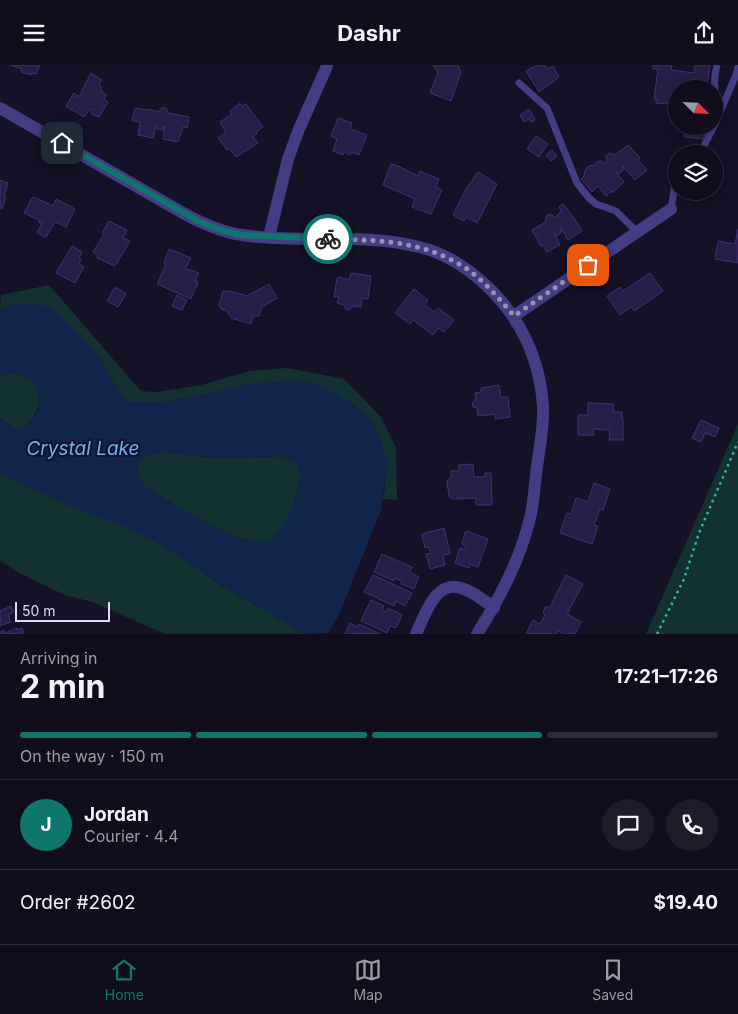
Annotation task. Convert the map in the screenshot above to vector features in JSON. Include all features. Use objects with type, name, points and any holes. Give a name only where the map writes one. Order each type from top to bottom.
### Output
[{"type":"street","points":[[269,237],[288,159],[299,129],[327,67]]},
{"type":"street","points":[[0,108],[198,221],[241,235],[372,240],[397,242],[421,247],[442,255],[481,280],[514,316],[524,333],[540,382],[543,407],[542,431],[531,512],[518,559],[494,608],[477,634]]},
{"type":"street","points":[[514,316],[671,209]]},
{"type":"street","points":[[416,634],[431,603],[443,589],[463,588],[494,608]]},
{"type":"lane","points":[[715,80],[717,65]]},
{"type":"lane","points":[[723,104],[738,66]]},
{"type":"lane","points":[[519,83],[547,108],[577,183],[589,199],[596,204],[616,211],[636,232]]},
{"type":"lane","points":[[671,209],[672,200]]},
{"type":"path","points":[[656,634],[684,579],[699,533],[738,442]]},
{"type":"green space","points":[[49,285],[141,391],[157,392],[201,385],[250,371],[287,368],[344,379],[381,417],[396,448],[397,500],[383,499],[385,487],[379,435],[368,418],[349,402],[255,383],[164,402],[127,402],[117,389],[98,354],[14,304],[0,310],[1,295]]},
{"type":"green space","points":[[14,373],[31,378],[38,390],[40,404],[33,418],[24,428],[15,429],[0,418],[0,375]]},
{"type":"green space","points":[[738,424],[738,634],[646,634]]},
{"type":"green space","points":[[162,452],[217,458],[283,456],[296,463],[301,475],[295,501],[284,525],[274,538],[262,542],[242,539],[222,531],[178,507],[144,486],[138,475],[138,463],[146,455]]},
{"type":"green space","points":[[0,474],[85,512],[125,526],[151,539],[178,555],[219,584],[306,634],[165,634],[92,602],[65,595],[23,575],[0,561]]},
{"type":"water","name":"Crystal Lake","points":[[30,303],[46,306],[62,317],[98,354],[117,389],[127,402],[164,402],[255,383],[303,381],[324,387],[349,402],[368,418],[379,435],[388,462],[381,510],[339,615],[328,633],[306,634],[219,584],[178,555],[151,539],[0,474],[0,418],[15,429],[24,428],[36,415],[40,405],[35,384],[31,380],[20,375],[0,375],[0,310],[14,304]],"holes":[[[162,452],[217,458],[283,456],[296,463],[301,475],[295,501],[284,525],[274,538],[262,542],[242,539],[222,531],[144,486],[138,475],[138,463],[146,455]]]},
{"type":"building","points":[[10,65],[40,65],[36,74],[31,73],[31,75],[21,72],[22,69]]},
{"type":"building","points":[[433,65],[458,65],[461,72],[451,101],[430,93],[438,73]]},
{"type":"building","points":[[537,65],[545,65],[547,69],[553,66],[559,77],[539,92],[526,71]]},
{"type":"building","points":[[653,65],[672,65],[671,70],[694,73],[695,65],[710,65],[708,80],[668,80],[668,104],[656,103],[656,99],[654,99],[658,69],[653,69]]},
{"type":"building","points":[[91,73],[102,80],[99,84],[101,91],[107,95],[104,99],[108,102],[99,117],[91,114],[92,111],[90,109],[84,117],[66,106],[74,93],[79,97]]},
{"type":"building","points":[[240,103],[242,106],[246,104],[263,127],[253,137],[258,143],[236,157],[229,148],[227,150],[218,138],[226,132],[220,122],[232,114],[230,111]]},
{"type":"building","points":[[135,108],[158,112],[162,108],[166,108],[168,113],[189,117],[187,128],[183,127],[178,142],[163,139],[165,126],[163,130],[157,129],[158,125],[156,125],[153,138],[138,135],[140,122],[132,121]]},
{"type":"building","points":[[529,109],[535,120],[531,122],[529,119],[524,122],[520,115]]},
{"type":"building","points":[[338,118],[352,123],[350,129],[367,135],[359,155],[351,152],[350,155],[344,152],[343,155],[333,151],[337,139],[331,136]]},
{"type":"building","points":[[684,135],[704,135],[704,139],[684,137]]},
{"type":"building","points":[[536,136],[548,144],[539,157],[527,149]]},
{"type":"building","points":[[628,145],[640,158],[638,160],[647,170],[635,180],[623,166],[624,169],[619,174],[616,172],[624,182],[612,193],[611,191],[606,196],[598,186],[592,192],[581,179],[584,176],[585,170],[589,166],[596,165],[599,161],[605,164],[607,162],[606,156],[610,153],[615,155]]},
{"type":"building","points":[[552,150],[557,156],[551,161],[546,155]]},
{"type":"building","points":[[391,164],[418,176],[420,171],[439,179],[436,187],[442,190],[431,214],[412,207],[415,199],[383,185]]},
{"type":"building","points":[[478,172],[497,184],[477,223],[466,217],[464,221],[453,215],[466,189]]},
{"type":"building","points":[[0,180],[8,183],[2,209],[0,208]]},
{"type":"building","points":[[34,197],[53,206],[56,199],[75,209],[66,227],[55,222],[46,237],[37,233],[42,223],[24,213]]},
{"type":"building","points":[[563,204],[582,231],[568,240],[561,228],[562,232],[556,236],[554,232],[560,245],[547,252],[543,245],[541,246],[532,230],[546,222],[546,216],[550,214],[555,217],[559,214],[561,211],[559,207]]},
{"type":"building","points":[[109,221],[127,230],[123,238],[130,241],[115,266],[97,258],[98,255],[93,252],[104,234],[102,233]]},
{"type":"building","points":[[738,229],[738,263],[715,259],[718,241],[735,244]]},
{"type":"building","points":[[72,246],[82,252],[79,264],[84,267],[75,283],[56,273]]},
{"type":"building","points":[[169,249],[191,258],[185,269],[199,273],[195,281],[198,282],[191,299],[157,284],[166,264],[164,263]]},
{"type":"building","points":[[351,273],[371,276],[368,299],[362,298],[361,307],[353,306],[349,310],[344,305],[337,303],[339,297],[334,297],[337,278],[349,280]]},
{"type":"building","points":[[650,273],[663,291],[634,311],[631,307],[620,315],[607,296],[620,287],[623,291]]},
{"type":"building","points":[[269,284],[277,298],[262,307],[259,316],[253,316],[251,324],[231,318],[226,310],[221,309],[219,305],[223,291],[247,296]]},
{"type":"building","points":[[115,287],[126,294],[118,307],[107,301]]},
{"type":"building","points":[[414,289],[428,300],[425,305],[434,312],[438,308],[454,320],[444,332],[438,328],[433,335],[413,320],[410,324],[395,313]]},
{"type":"building","points":[[177,295],[187,300],[182,310],[172,306]]},
{"type":"building","points":[[499,385],[501,397],[508,397],[510,417],[495,419],[495,414],[478,416],[477,408],[473,407],[472,403],[476,400],[475,393],[481,392],[481,388]]},
{"type":"building","points":[[588,403],[613,404],[613,412],[622,412],[623,440],[609,440],[610,430],[593,429],[594,435],[578,435],[578,415],[588,415]]},
{"type":"building","points":[[701,420],[719,428],[715,437],[705,433],[701,442],[692,438]]},
{"type":"building","points":[[473,464],[474,477],[485,477],[485,473],[491,473],[492,505],[476,505],[476,498],[452,499],[452,497],[449,497],[447,481],[451,478],[451,471],[459,471],[459,465]]},
{"type":"building","points":[[594,483],[610,489],[603,510],[600,509],[594,525],[598,526],[592,544],[560,533],[567,513],[571,514],[576,498],[588,502]]},
{"type":"building","points":[[444,528],[450,554],[443,555],[445,565],[430,569],[426,554],[431,553],[429,547],[425,548],[422,534]]},
{"type":"building","points":[[467,531],[488,539],[478,567],[470,564],[469,568],[455,563],[460,548],[465,550],[466,546],[462,544],[465,532]]},
{"type":"building","points":[[382,554],[412,567],[409,572],[419,577],[414,589],[401,584],[402,581],[395,578],[394,581],[374,572]]},
{"type":"building","points":[[373,575],[412,593],[405,606],[396,601],[394,606],[364,592]]},
{"type":"building","points":[[566,575],[583,584],[567,614],[581,622],[575,634],[565,634],[558,631],[557,634],[526,634],[533,620],[540,624],[545,615],[543,613],[545,607],[550,607]]},
{"type":"building","points":[[371,600],[384,606],[382,610],[386,612],[388,608],[402,615],[396,628],[390,626],[387,633],[361,621]]},
{"type":"building","points":[[11,606],[14,612],[8,615],[11,622],[0,626],[0,611]]},
{"type":"building","points":[[350,623],[358,627],[359,624],[380,634],[345,634]]},
{"type":"building","points":[[17,628],[17,630],[22,628],[24,633],[0,634],[4,630],[5,633]]},
{"type":"way so far","points":[[328,239],[397,242],[421,247],[442,255],[481,280],[514,316],[588,265]]},
{"type":"route","points":[[62,143],[198,221],[218,229],[241,235],[328,239]]}]
